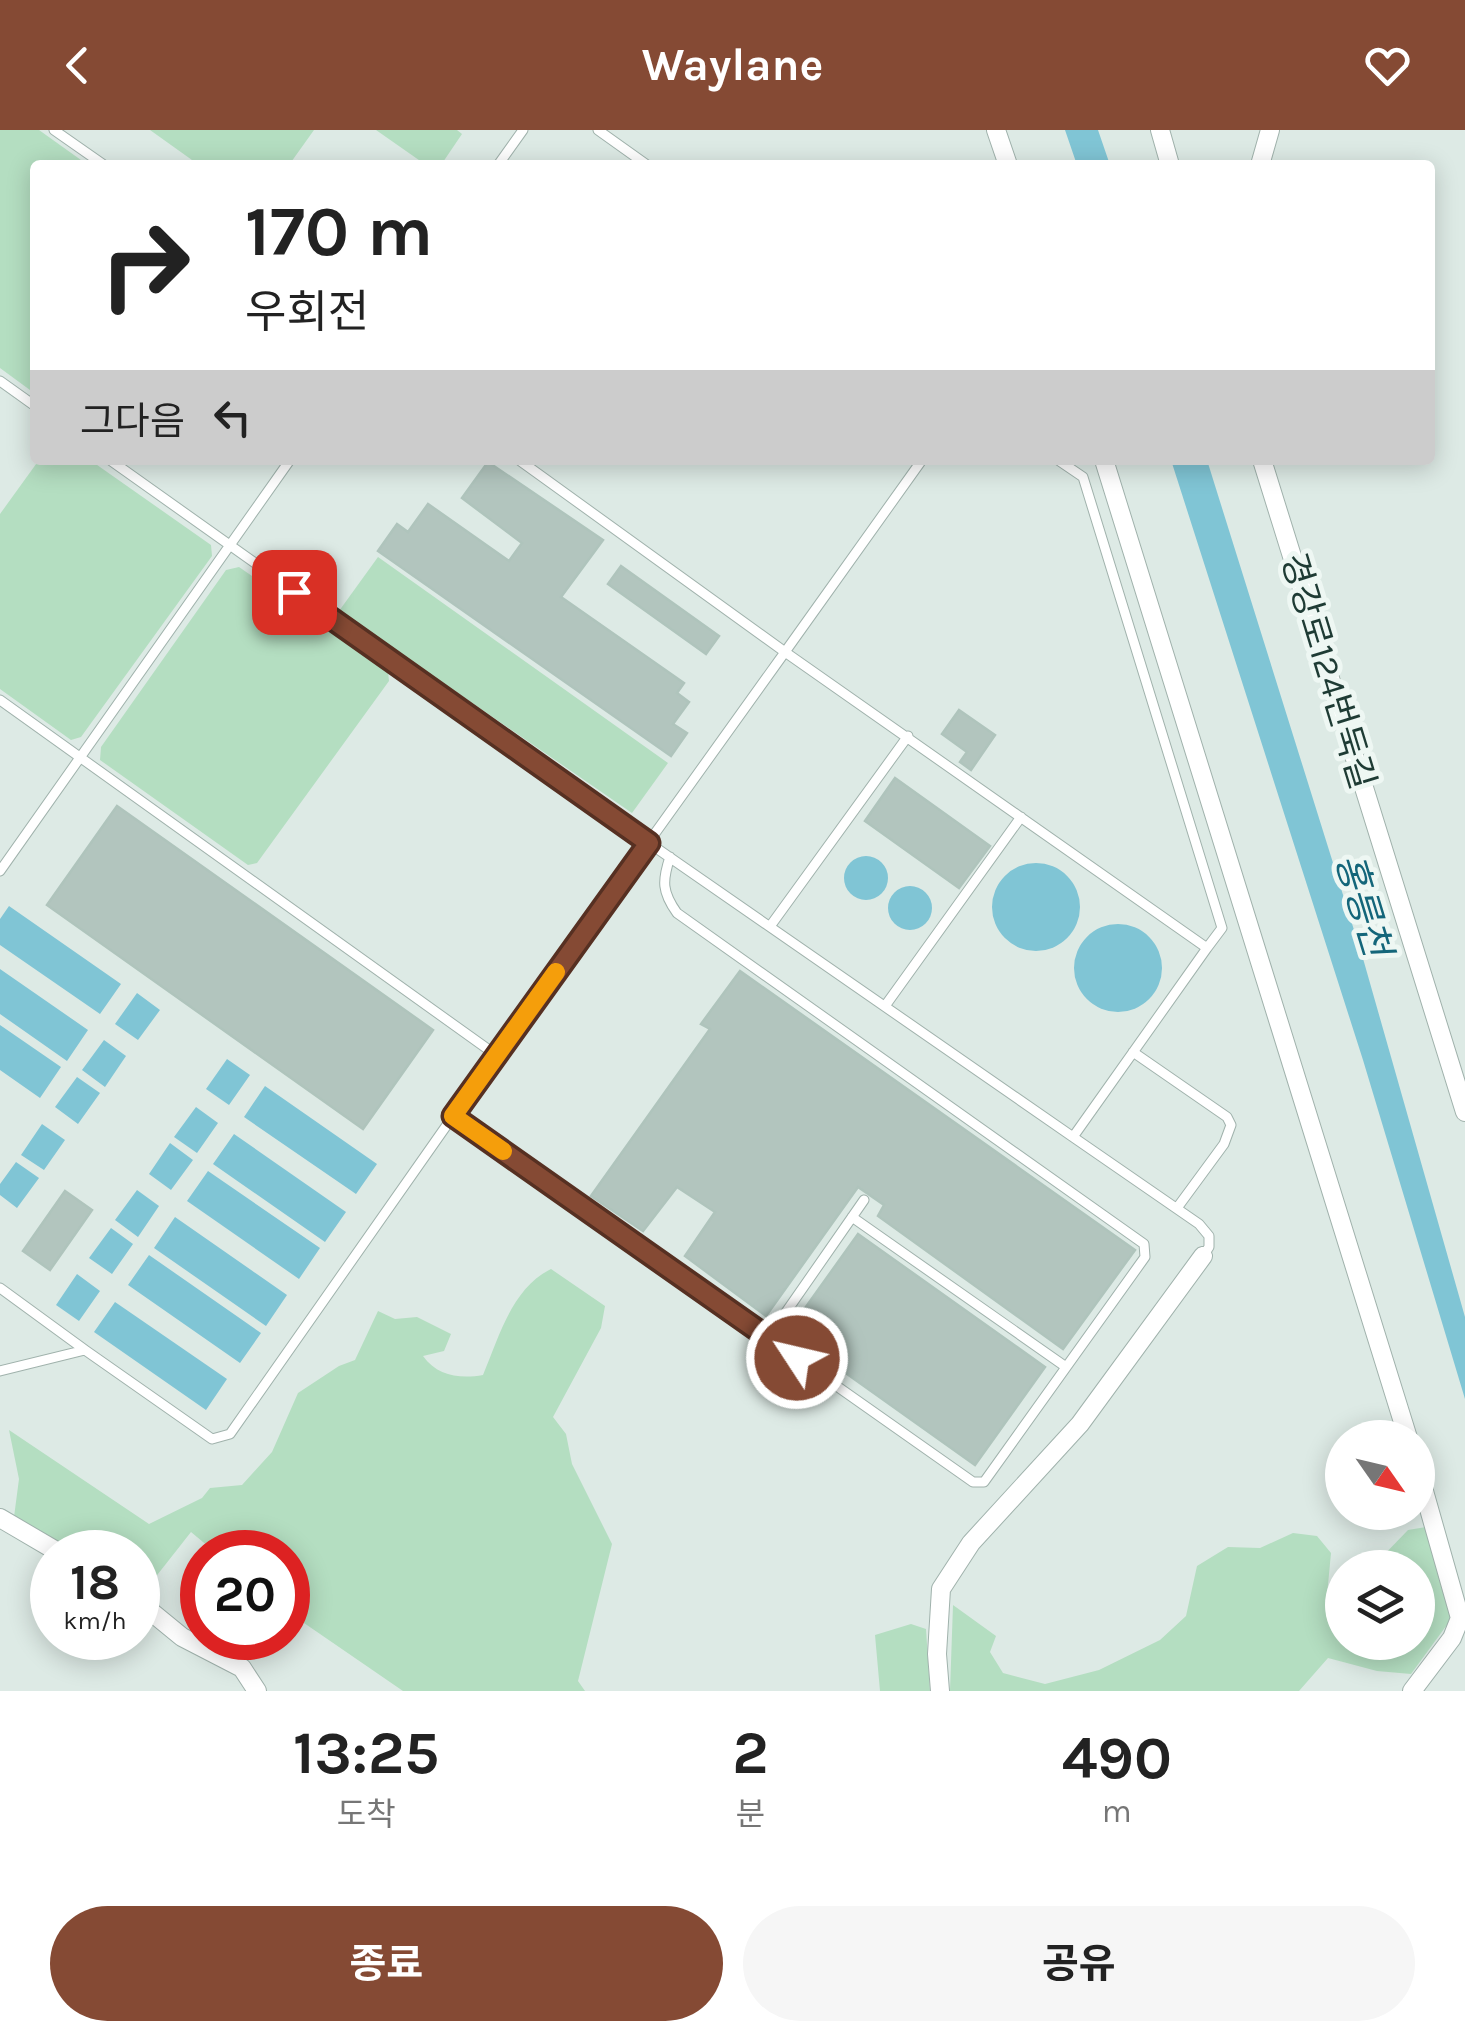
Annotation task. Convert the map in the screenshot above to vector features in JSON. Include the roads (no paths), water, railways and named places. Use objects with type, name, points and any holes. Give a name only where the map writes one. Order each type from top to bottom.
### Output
[{"type":"street","points":[[996,130],[1006,160]]},
{"type":"street","points":[[1160,130],[1169,160]]},
{"type":"street","points":[[1261,160],[1270,130]]},
{"type":"street","points":[[1106,465],[1402,1420]]},
{"type":"street","name":"경강로124번둑길","points":[[1264,465],[1465,1112]]},
{"type":"street","points":[[940,1691],[937,1654],[941,1590],[971,1543],[1080,1424],[1203,1256]]},
{"type":"street","points":[[0,1518],[30,1536]]},
{"type":"street","points":[[1412,1691],[1452,1638],[1460,1618],[1435,1530]]},
{"type":"street","points":[[160,1619],[182,1637],[242,1668],[257,1691]]},
{"type":"lane","points":[[54,130],[97,160]]},
{"type":"lane","points":[[502,160],[523,130]]},
{"type":"lane","points":[[598,130],[639,160]]},
{"type":"lane","points":[[0,381],[30,402]]},
{"type":"lane","points":[[117,465],[649,843],[1177,1208],[1209,1236],[1209,1247],[1203,1256]]},
{"type":"lane","points":[[0,871],[287,465]]},
{"type":"lane","points":[[526,465],[1207,948]]},
{"type":"lane","points":[[0,1288],[212,1438],[230,1434],[496,1054],[918,465]]},
{"type":"lane","points":[[1065,465],[1083,477],[1222,928],[1073,1138]]},
{"type":"lane","points":[[0,700],[496,1054]]},
{"type":"lane","points":[[772,925],[908,736]]},
{"type":"lane","points":[[885,1006],[1021,817]]},
{"type":"lane","points":[[453,1116],[973,1482],[984,1482],[1145,1257],[1144,1244],[677,913],[664,896],[663,879],[670,857]]},
{"type":"lane","points":[[1133,1052],[1227,1117],[1231,1126],[1224,1144],[1177,1208]]},
{"type":"lane","points":[[768,1338],[864,1200]]},
{"type":"lane","points":[[852,1216],[1066,1367]]},
{"type":"lane","points":[[0,1371],[85,1350]]},
{"type":"water","points":[[1065,130],[1098,130],[1108,160],[1075,160]]},
{"type":"water","name":"홍릉천","points":[[1173,465],[1209,465],[1364,962],[1465,1317],[1465,1399],[1363,1060]]},
{"type":"water","points":[[866,856],[881,863],[888,878],[881,893],[866,900],[851,893],[844,878],[851,863]]},
{"type":"water","points":[[1036,863],[1067,876],[1080,907],[1067,938],[1036,951],[1005,938],[992,907],[1005,876]]},
{"type":"water","points":[[910,886],[925,893],[932,908],[925,923],[910,930],[895,923],[888,908],[895,893]]},
{"type":"water","points":[[9,906],[121,984],[100,1014],[0,945],[0,919]]},
{"type":"water","points":[[1118,924],[1149,937],[1162,968],[1149,999],[1118,1012],[1087,999],[1074,968],[1087,937]]},
{"type":"water","points":[[0,969],[88,1030],[67,1061],[0,1014]]},
{"type":"water","points":[[137,993],[160,1010],[138,1040],[115,1024]]},
{"type":"water","points":[[0,1025],[61,1067],[40,1098],[0,1070]]},
{"type":"water","points":[[104,1040],[126,1056],[105,1087],[82,1070]]},
{"type":"water","points":[[227,1059],[250,1075],[229,1105],[206,1089]]},
{"type":"water","points":[[77,1077],[100,1093],[78,1124],[55,1107]]},
{"type":"water","points":[[265,1086],[377,1164],[356,1194],[244,1117]]},
{"type":"water","points":[[196,1107],[218,1123],[197,1153],[174,1137]]},
{"type":"water","points":[[42,1124],[65,1140],[44,1170],[21,1155]]},
{"type":"water","points":[[234,1134],[346,1212],[325,1242],[213,1164]]},
{"type":"water","points":[[170,1143],[193,1160],[171,1190],[149,1174]]},
{"type":"water","points":[[16,1162],[39,1178],[17,1208],[0,1195],[0,1184]]},
{"type":"water","points":[[208,1171],[320,1248],[299,1279],[187,1201]]},
{"type":"water","points":[[137,1190],[159,1206],[138,1237],[115,1220]]},
{"type":"water","points":[[175,1217],[287,1295],[266,1326],[154,1248]]},
{"type":"water","points":[[111,1228],[133,1244],[112,1274],[89,1258]]},
{"type":"water","points":[[149,1255],[261,1333],[240,1363],[128,1285]]},
{"type":"water","points":[[77,1274],[100,1291],[79,1321],[56,1305]]},
{"type":"water","points":[[115,1302],[227,1379],[206,1410],[94,1332]]}]
